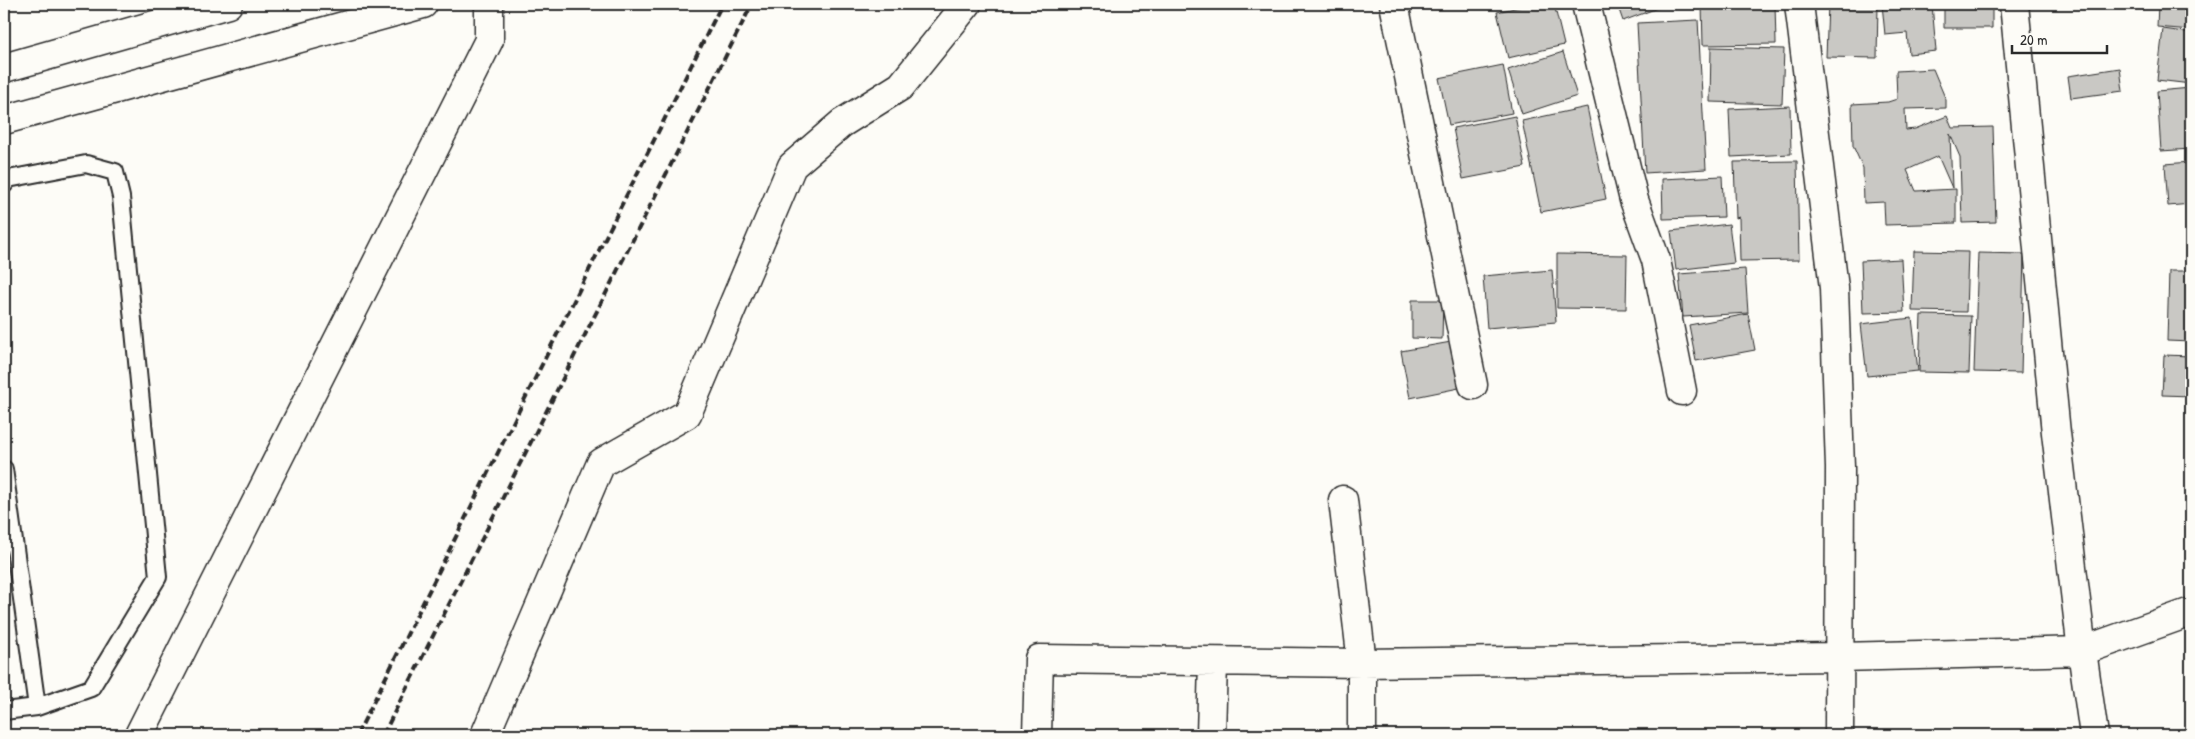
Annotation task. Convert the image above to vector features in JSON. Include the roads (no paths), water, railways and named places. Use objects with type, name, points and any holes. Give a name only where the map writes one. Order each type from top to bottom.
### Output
[{"type":"street","points":[[4,68],[228,4]]},
{"type":"street","points":[[4,120],[423,4]]},
{"type":"street","points":[[139,735],[489,40],[490,4]]},
{"type":"street","points":[[485,735],[601,463],[687,414],[792,166],[842,123],[901,86],[967,4]]},
{"type":"street","points":[[1394,4],[1473,385]]},
{"type":"street","points":[[1586,4],[1634,200],[1656,260],[1682,391]]},
{"type":"street","points":[[1799,4],[1834,288],[1840,468],[1838,735]]},
{"type":"street","points":[[2014,4],[2056,433],[2094,735]]},
{"type":"street","points":[[1343,500],[1362,663],[1362,735]]},
{"type":"street","points":[[1037,735],[1039,659],[1362,663],[1840,657],[2082,651],[2191,612]]},
{"type":"street","points":[[1212,735],[1213,662]]},
{"type":"lane","points":[[4,185],[8,179],[86,164],[114,172],[121,197],[158,577],[90,688],[37,707],[4,711]]},
{"type":"lane","points":[[4,469],[37,707]]},
{"type":"railway","points":[[357,735],[722,4]]},
{"type":"railway","points":[[383,735],[752,4]]}]
